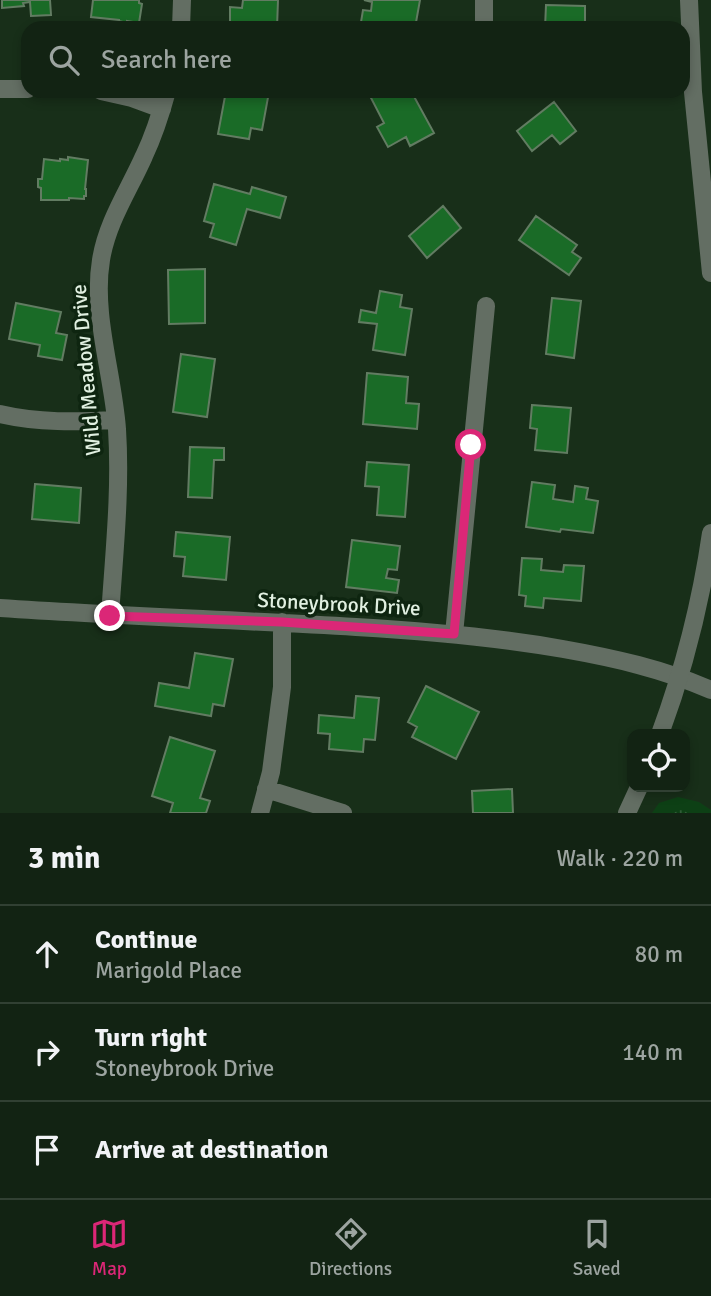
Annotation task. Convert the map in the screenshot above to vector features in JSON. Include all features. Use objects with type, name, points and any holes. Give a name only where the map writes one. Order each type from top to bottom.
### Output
[{"type":"street","points":[[181,21],[182,0]]},
{"type":"street","points":[[484,0],[484,21]]},
{"type":"street","points":[[689,0],[690,21]]},
{"type":"street","points":[[690,28],[692,83],[707,189],[711,273]]},
{"type":"street","points":[[0,89],[21,89]]},
{"type":"street","points":[[132,98],[162,109]]},
{"type":"street","name":"Wild Meadow Drive","points":[[110,616],[118,468],[116,420],[100,305],[100,272],[113,221],[144,157],[165,98]]},
{"type":"street","points":[[454,634],[486,306]]},
{"type":"street","points":[[0,414],[69,422],[116,420]]},
{"type":"street","points":[[662,729],[680,676],[699,603],[711,533]]},
{"type":"street","name":"Stoneybrook Drive","points":[[0,608],[110,616],[282,622],[454,634],[521,642],[621,661],[680,676],[711,690]]},
{"type":"street","points":[[260,813],[273,757],[282,687],[282,622]]},
{"type":"street","points":[[266,789],[343,813]]},
{"type":"street","points":[[627,813],[637,792]]},
{"type":"green space","points":[[678,797],[699,802],[711,810],[711,813],[652,813],[659,803]]},
{"type":"building","points":[[2,0],[50,0],[51,15],[31,16],[30,2],[23,3],[24,6],[2,8]]},
{"type":"building","points":[[93,0],[139,0],[142,4],[139,21],[91,17]]},
{"type":"building","points":[[243,0],[278,0],[277,21],[230,21],[230,7],[242,8]]},
{"type":"building","points":[[364,0],[420,0],[416,21],[361,21],[363,10],[371,11],[372,2]]},
{"type":"building","points":[[546,5],[585,6],[585,21],[545,21]]},
{"type":"building","points":[[225,98],[268,98],[262,130],[251,128],[249,139],[218,134]]},
{"type":"building","points":[[371,98],[415,98],[434,133],[410,146],[406,137],[388,147],[377,127],[384,123]]},
{"type":"building","points":[[554,102],[576,131],[560,144],[552,135],[532,151],[517,131]]},
{"type":"building","points":[[68,157],[88,160],[86,196],[84,199],[41,200],[38,179],[42,179],[44,159],[60,161],[68,160]]},
{"type":"building","points":[[214,184],[250,194],[252,187],[286,197],[280,218],[247,209],[236,245],[210,237],[214,224],[204,221]]},
{"type":"building","points":[[443,206],[461,228],[427,258],[409,236]]},
{"type":"building","points":[[536,216],[577,245],[572,252],[581,258],[569,275],[519,240]]},
{"type":"building","points":[[205,269],[205,323],[169,324],[168,270]]},
{"type":"building","points":[[380,291],[402,295],[400,307],[412,309],[405,355],[373,350],[377,324],[359,322],[361,310],[376,313]]},
{"type":"building","points":[[552,298],[581,301],[574,358],[546,354]]},
{"type":"building","points":[[16,303],[61,312],[56,333],[67,335],[62,360],[38,356],[40,345],[9,339]]},
{"type":"building","points":[[181,354],[215,359],[207,417],[173,412]]},
{"type":"building","points":[[367,373],[408,377],[406,403],[419,404],[417,429],[363,424]]},
{"type":"building","points":[[532,405],[571,408],[567,453],[535,450],[537,429],[530,428]]},
{"type":"building","points":[[190,447],[224,448],[224,460],[214,460],[212,498],[188,497]]},
{"type":"building","points":[[367,462],[409,465],[405,517],[377,515],[379,487],[365,486]]},
{"type":"building","points":[[532,482],[555,485],[553,499],[573,502],[575,486],[588,488],[586,499],[598,501],[593,533],[526,527]]},
{"type":"building","points":[[35,484],[81,488],[79,523],[32,519]]},
{"type":"building","points":[[176,532],[230,537],[226,580],[183,576],[185,557],[174,556]]},
{"type":"building","points":[[352,540],[400,546],[397,570],[388,569],[386,578],[399,580],[397,593],[346,587]]},
{"type":"building","points":[[522,558],[542,559],[541,570],[563,572],[564,565],[584,566],[581,601],[544,598],[543,608],[525,606],[526,596],[519,595]]},
{"type":"building","points":[[195,653],[233,659],[224,706],[213,704],[211,716],[155,706],[159,683],[189,688]]},
{"type":"building","points":[[426,686],[479,712],[456,759],[412,737],[417,727],[408,722]]},
{"type":"building","points":[[356,696],[379,698],[375,740],[364,739],[363,752],[329,749],[330,734],[318,733],[319,715],[354,718]]},
{"type":"building","points":[[170,737],[215,751],[200,798],[210,801],[206,813],[170,813],[173,803],[152,796]]},
{"type":"building","points":[[512,789],[513,813],[473,813],[472,791]]},
{"type":"route","points":[[110,616],[282,622],[454,634],[471,445]]}]
